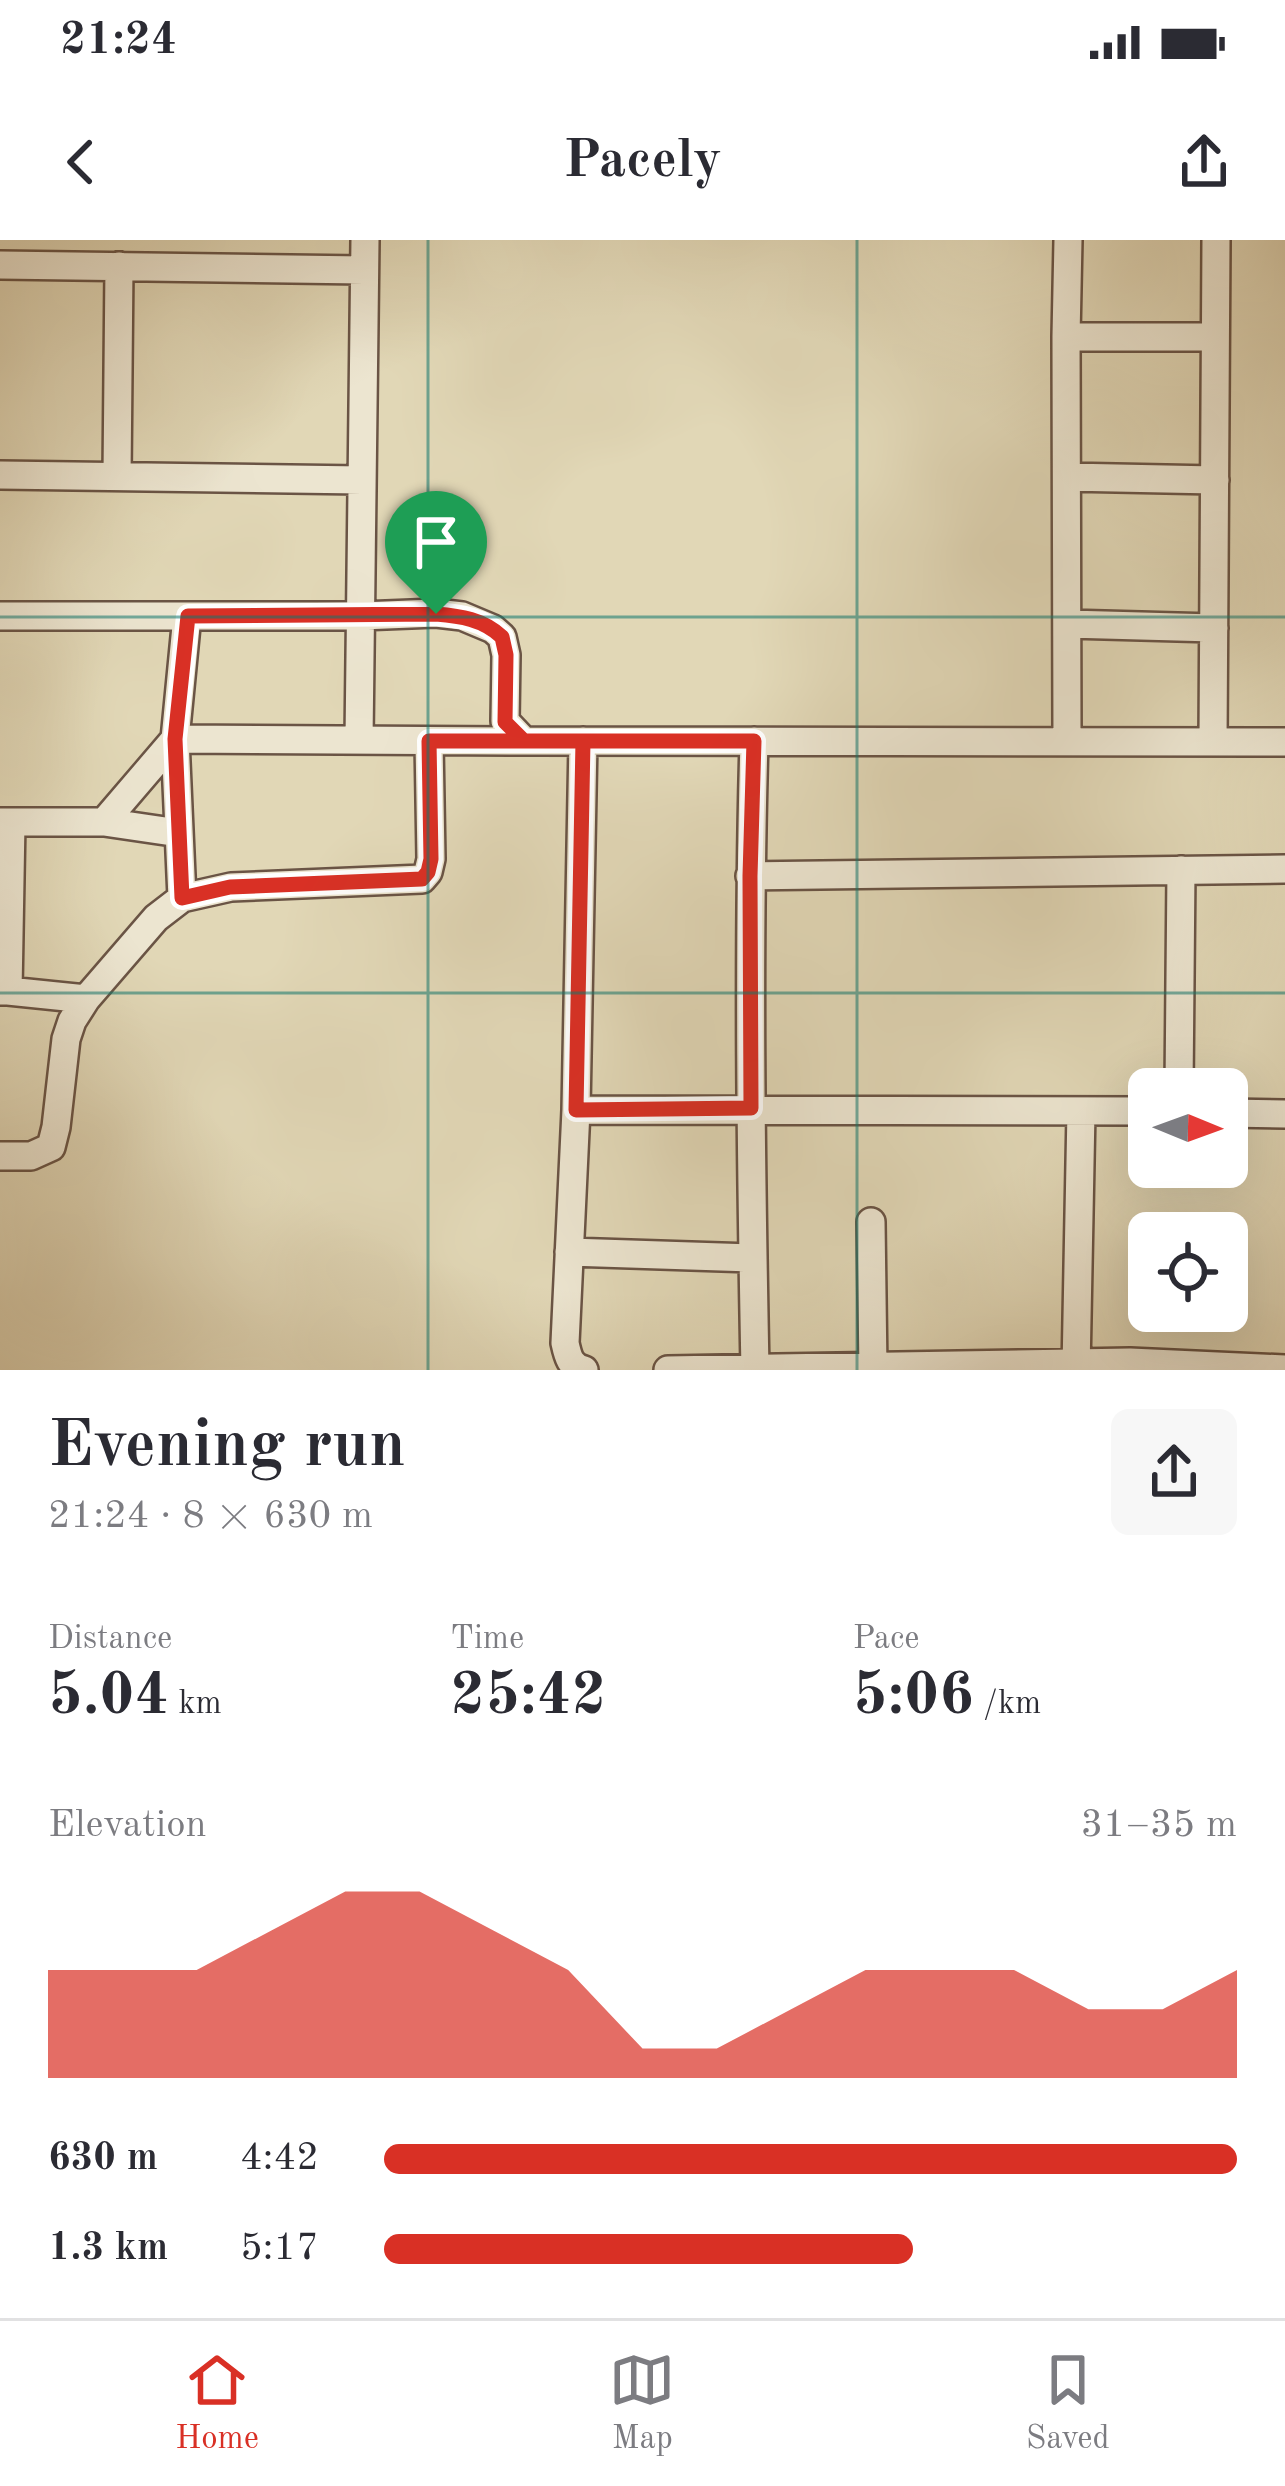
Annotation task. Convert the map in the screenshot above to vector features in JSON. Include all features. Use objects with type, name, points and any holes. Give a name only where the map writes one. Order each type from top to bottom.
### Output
[{"type":"street","points":[[359,740],[364,240]]},
{"type":"street","points":[[1067,741],[1068,240]]},
{"type":"street","points":[[1214,742],[1216,240]]},
{"type":"street","points":[[0,265],[364,270]]},
{"type":"street","points":[[117,476],[119,266]]},
{"type":"street","points":[[1066,337],[1216,337]]},
{"type":"street","points":[[0,475],[362,480]]},
{"type":"street","points":[[1067,477],[1215,480]]},
{"type":"street","points":[[0,616],[462,616],[502,637],[505,722],[524,741]]},
{"type":"street","points":[[182,898],[175,739],[188,616]]},
{"type":"street","points":[[1068,624],[1214,628]]},
{"type":"street","points":[[104,822],[175,739],[1285,742]]},
{"type":"street","points":[[0,1156],[31,1156],[50,1148],[65,1039],[86,1000],[156,917],[182,898],[230,887],[422,879],[431,859],[429,741]]},
{"type":"street","points":[[583,741],[576,1110],[565,1343],[568,1359],[584,1370]]},
{"type":"street","points":[[754,741],[750,876],[755,1368]]},
{"type":"street","points":[[86,1000],[4,991],[5,822],[104,822],[179,832]]},
{"type":"street","points":[[750,876],[1285,869]]},
{"type":"street","points":[[1178,1068],[1181,870]]},
{"type":"street","points":[[576,1110],[1128,1111]]},
{"type":"street","points":[[1076,1366],[1081,1111]]},
{"type":"street","points":[[1248,1113],[1285,1114]]},
{"type":"street","points":[[871,1222],[873,1368]]},
{"type":"street","points":[[569,1252],[752,1258]]},
{"type":"street","points":[[668,1370],[1130,1362],[1285,1369]]},
{"type":"route","points":[[436,614],[188,616],[175,739],[182,898],[230,887],[422,879],[431,859],[429,741],[524,741],[583,741],[754,741],[751,1108],[576,1110],[583,741],[524,741],[505,722],[502,637],[462,616],[436,614]]}]
